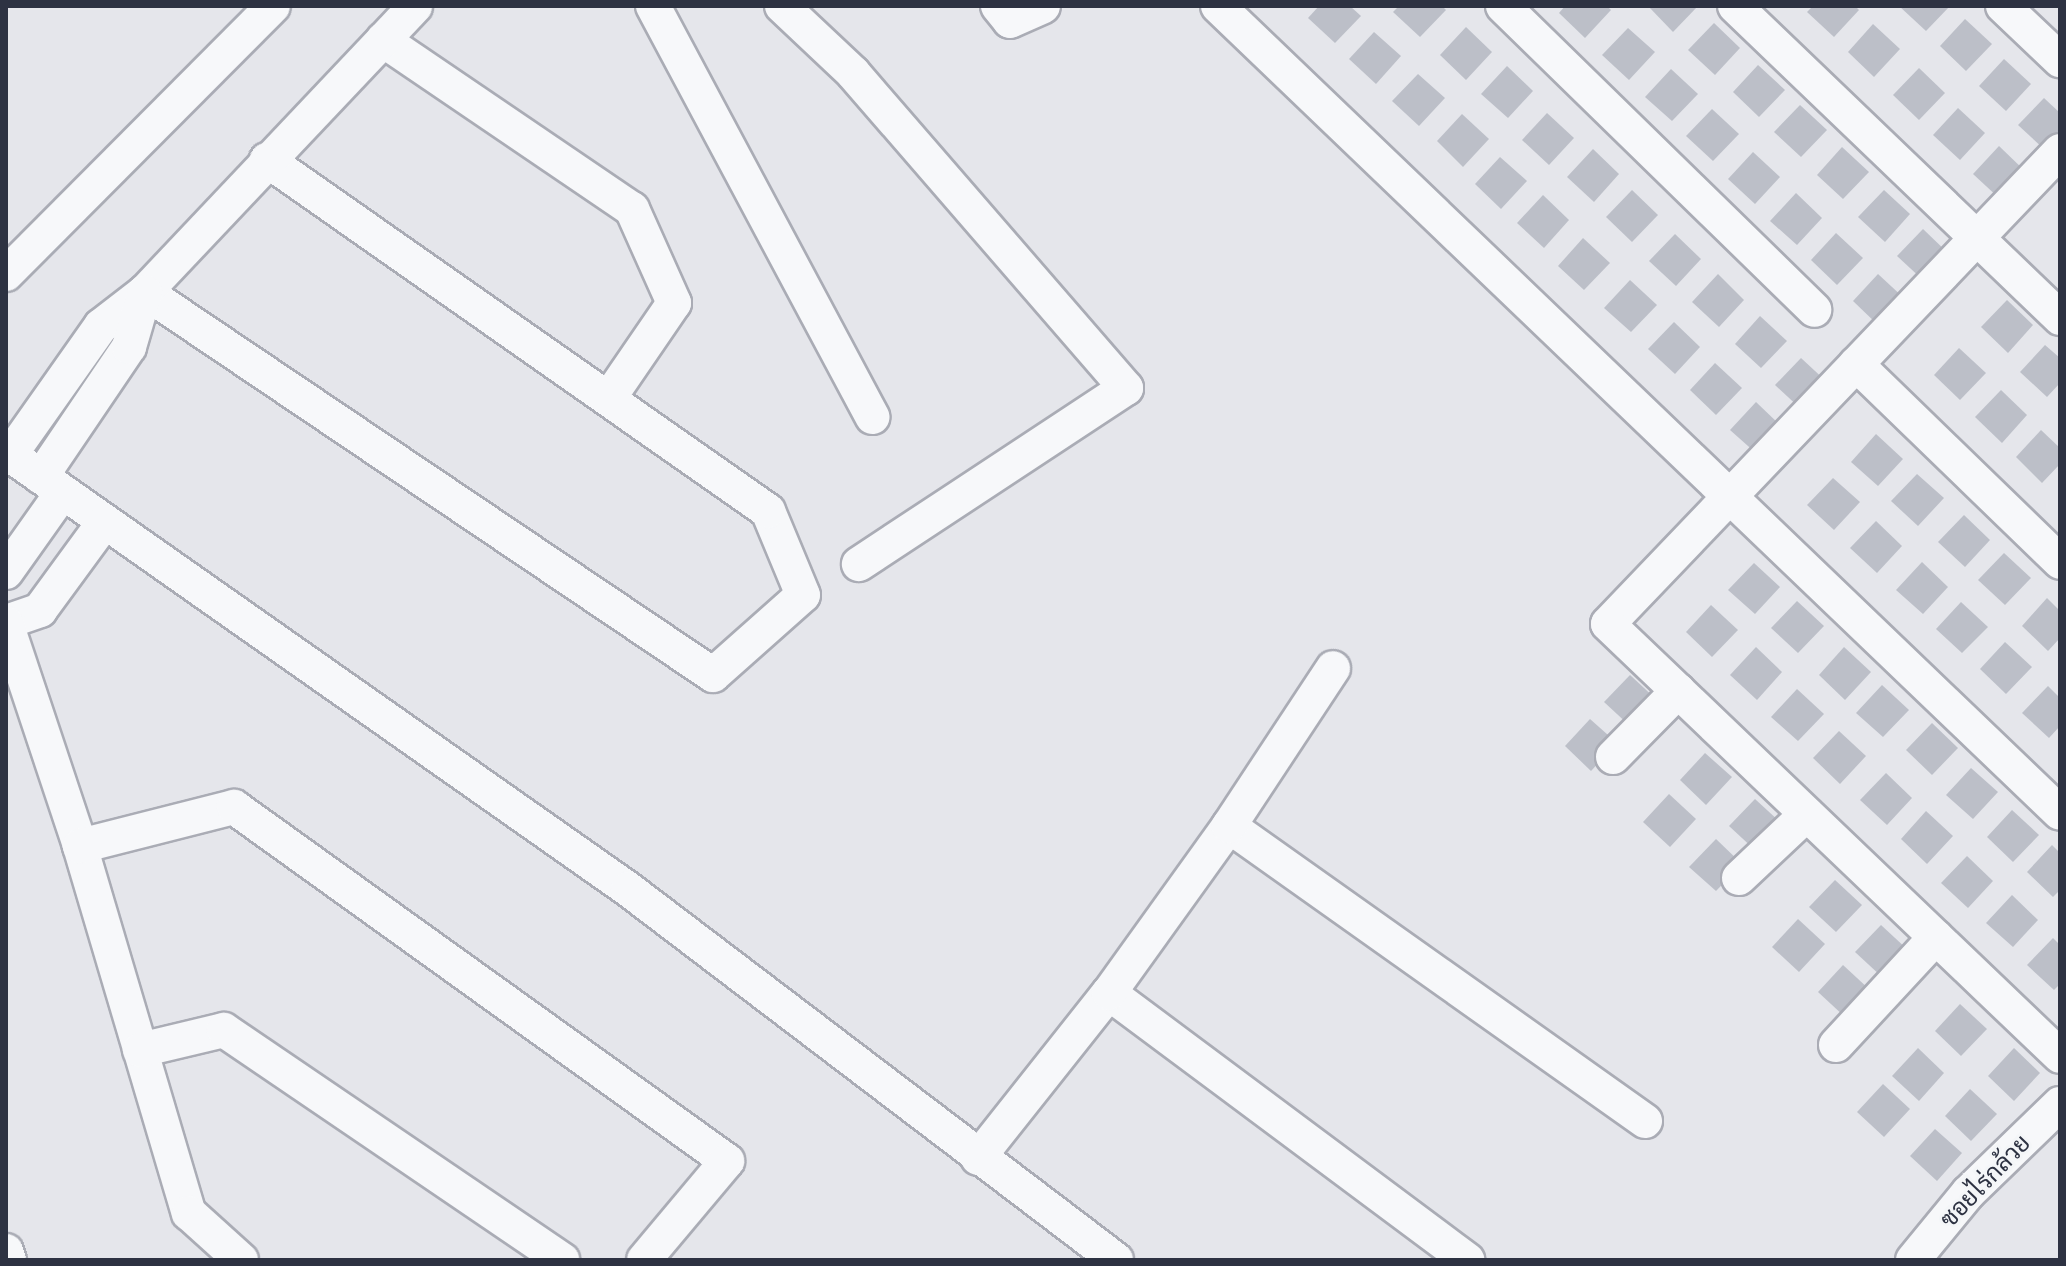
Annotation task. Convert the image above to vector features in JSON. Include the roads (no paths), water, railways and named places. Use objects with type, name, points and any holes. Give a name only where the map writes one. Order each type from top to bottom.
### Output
[{"type":"street","points":[[6,274],[273,6]]},
{"type":"street","points":[[415,6],[145,292],[101,326],[8,454],[103,524],[628,889],[1116,1260]]},
{"type":"street","points":[[653,6],[872,417]]},
{"type":"street","points":[[782,6],[853,73],[1126,388],[859,564]]},
{"type":"street","points":[[998,6],[1010,21],[1043,6]]},
{"type":"street","points":[[1218,6],[2060,813]]},
{"type":"street","points":[[1503,6],[1814,310]]},
{"type":"street","points":[[1735,6],[2060,318]]},
{"type":"street","points":[[2003,6],[2060,60]]},
{"type":"street","points":[[383,40],[632,209],[674,303],[609,398]]},
{"type":"street","points":[[2060,151],[1608,624],[2060,1056]]},
{"type":"street","points":[[145,292],[713,675],[803,595],[768,511],[267,160]]},
{"type":"street","points":[[6,572],[129,347],[145,292]]},
{"type":"street","points":[[1856,364],[2060,562]]},
{"type":"street","points":[[103,524],[40,610],[6,623],[80,846],[189,1213],[241,1260]]},
{"type":"street","points":[[978,1158],[1109,993],[1229,826],[1333,668]]},
{"type":"street","points":[[1613,757],[1678,691]]},
{"type":"street","points":[[80,846],[234,807],[727,1161],[644,1260]]},
{"type":"street","points":[[1739,878],[1807,814]]},
{"type":"street","points":[[1229,826],[1645,1121]]},
{"type":"street","points":[[1836,1045],[1936,937]]},
{"type":"street","points":[[1109,993],[1467,1260]]},
{"type":"street","points":[[140,1050],[224,1030],[562,1260]]},
{"type":"street","name":"ซอยไร่กล้วย","points":[[1913,1260],[1968,1193],[2060,1104]]},
{"type":"street","points":[[6,1251],[9,1260]]}]
